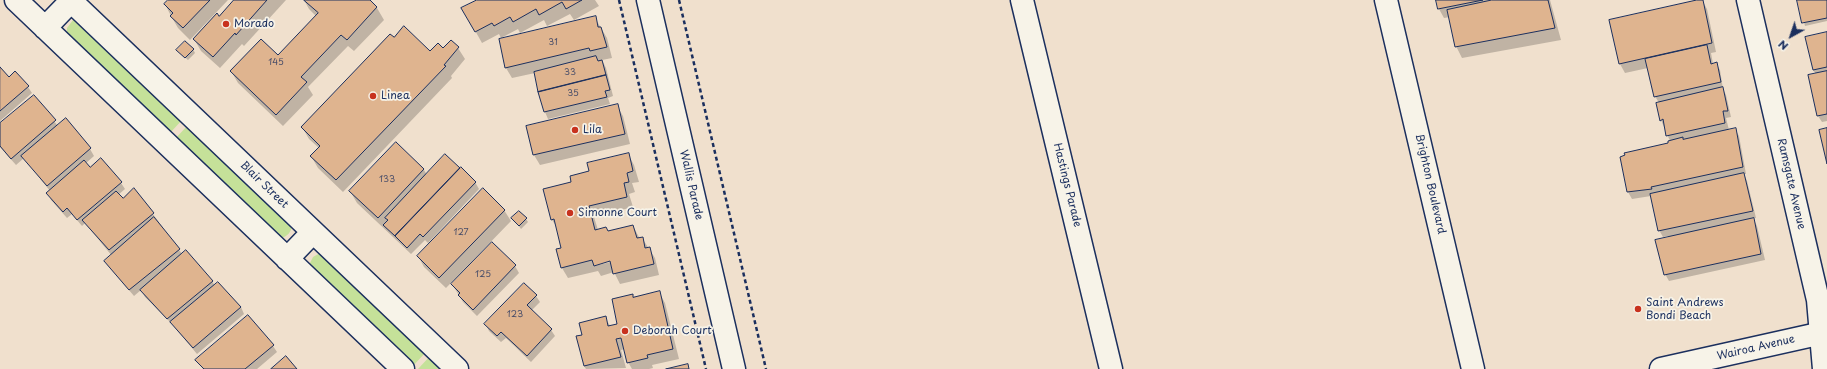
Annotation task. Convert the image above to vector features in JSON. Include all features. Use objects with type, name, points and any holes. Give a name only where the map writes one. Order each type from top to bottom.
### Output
[{"type":"street","points":[[16,0],[403,369]]},
{"type":"street","name":"Wallis Parade","points":[[648,0],[734,369]]},
{"type":"street","name":"Hastings Parade","points":[[1022,0],[1111,369]]},
{"type":"street","name":"Brighton Boulevard","points":[[1386,0],[1473,369]]},
{"type":"street","name":"Ramsgate Avenue","points":[[1748,0],[1818,300],[1824,333],[1824,369]]},
{"type":"street","points":[[46,28],[71,1]]},
{"type":"street","name":"Blair Street","points":[[71,1],[457,369]]},
{"type":"street","points":[[287,259],[313,232]]},
{"type":"street","name":"Wairoa Avenue","points":[[1661,369],[1824,333]]},
{"type":"path","points":[[619,0],[706,369]]},
{"type":"path","points":[[679,0],[766,369]]},
{"type":"green space","points":[[73,20],[77,20],[184,118],[169,134],[67,35],[67,28]]},
{"type":"green space","points":[[189,124],[292,226],[287,235],[281,238],[174,140]]},
{"type":"green space","points":[[320,253],[427,351],[412,367],[309,265],[313,257]]},
{"type":"green space","points":[[431,355],[446,369],[418,369]]},
{"type":"building","points":[[168,0],[210,0],[183,28],[170,16],[173,13],[164,4]]},
{"type":"building","name":"Morado","points":[[234,0],[267,0],[236,35],[235,33],[213,57],[193,39],[217,13],[219,16]]},
{"type":"building","points":[[304,0],[370,0],[377,7],[347,40],[341,35],[301,77],[307,82],[276,115],[230,71],[261,39],[278,55],[318,13]]},
{"type":"building","points":[[477,0],[582,0],[566,9],[562,2],[539,15],[536,9],[513,22],[510,17],[494,26],[492,23],[475,32],[461,8]]},
{"type":"building","points":[[1436,0],[1483,0],[1438,9]]},
{"type":"building","points":[[1492,0],[1548,0],[1555,28],[1455,47],[1447,10]]},
{"type":"building","points":[[1697,0],[1703,0],[1712,43],[1619,64],[1609,20]]},
{"type":"building","points":[[1797,0],[1827,0],[1827,18],[1802,23]]},
{"type":"building","points":[[596,16],[598,27],[601,27],[607,47],[590,51],[589,48],[505,68],[499,39]]},
{"type":"building","name":"Linea","points":[[404,26],[430,51],[438,43],[443,48],[451,40],[459,47],[444,65],[446,66],[336,180],[310,156],[320,146],[301,127],[390,34],[394,37]]},
{"type":"building","points":[[1827,32],[1827,67],[1813,70],[1805,37]]},
{"type":"building","points":[[185,41],[194,49],[185,58],[176,50]]},
{"type":"building","points":[[1707,45],[1711,64],[1717,62],[1721,82],[1654,97],[1645,59]]},
{"type":"building","points":[[596,56],[598,61],[602,60],[606,75],[538,92],[534,72]]},
{"type":"building","points":[[0,67],[9,77],[15,71],[29,86],[0,111]]},
{"type":"building","points":[[1827,71],[1827,114],[1817,116],[1808,75]]},
{"type":"building","points":[[606,75],[610,90],[605,91],[607,97],[544,112],[538,92]]},
{"type":"building","points":[[1723,87],[1728,111],[1723,111],[1725,123],[1666,136],[1663,119],[1660,121],[1656,103]]},
{"type":"building","points":[[34,95],[56,120],[11,159],[0,146],[0,123]]},
{"type":"building","name":"Lila","points":[[618,104],[625,134],[533,155],[526,126]]},
{"type":"building","points":[[66,118],[91,148],[47,186],[21,156]]},
{"type":"building","points":[[1736,128],[1743,167],[1651,187],[1652,189],[1627,192],[1620,157],[1625,155],[1624,153],[1668,143],[1668,141],[1683,137],[1683,139]]},
{"type":"building","points":[[1827,128],[1827,164],[1819,130]]},
{"type":"building","points":[[396,142],[424,169],[378,218],[349,191]]},
{"type":"building","name":"Simonne Court","points":[[629,153],[633,171],[627,173],[629,182],[624,183],[627,197],[589,206],[595,230],[606,227],[608,231],[633,225],[637,238],[643,237],[645,248],[650,247],[654,264],[613,274],[610,261],[594,266],[592,260],[561,268],[556,249],[561,248],[554,219],[551,220],[543,189],[571,182],[570,176],[589,171],[587,163]]},
{"type":"building","points":[[445,154],[460,168],[395,236],[383,225],[388,220],[385,218]]},
{"type":"building","points":[[101,158],[122,182],[77,220],[67,208],[63,212],[46,193],[84,160],[90,167]]},
{"type":"building","points":[[461,167],[476,182],[423,237],[420,234],[407,248],[395,236]]},
{"type":"building","points":[[1744,173],[1753,211],[1658,231],[1650,194]]},
{"type":"building","points":[[134,188],[154,213],[109,250],[82,220],[116,191],[123,198]]},
{"type":"building","points":[[483,188],[505,210],[439,278],[417,256]]},
{"type":"building","points":[[519,211],[527,218],[519,226],[511,218]]},
{"type":"building","points":[[154,217],[180,249],[129,290],[104,261]]},
{"type":"building","points":[[1754,218],[1761,254],[1664,275],[1655,240]]},
{"type":"building","points":[[492,242],[516,265],[473,310],[458,295],[460,293],[451,284]]},
{"type":"building","points":[[186,250],[213,281],[167,319],[140,290]]},
{"type":"building","points":[[218,282],[241,307],[193,348],[170,322]]},
{"type":"building","points":[[524,283],[537,295],[527,305],[552,329],[527,356],[501,332],[497,336],[484,324]]},
{"type":"building","name":"Deborah Court","points":[[660,291],[673,349],[647,355],[648,358],[627,363],[621,338],[616,339],[621,357],[584,366],[576,336],[582,335],[579,323],[606,316],[608,326],[617,324],[612,299],[633,294],[633,297]]},
{"type":"building","points":[[248,315],[274,345],[245,369],[204,369],[195,360]]},
{"type":"building","points":[[286,356],[297,369],[271,369]]},
{"type":"building","points":[[688,364],[689,369],[666,369]]},
{"type":"place","name":"Morado","points":[[226,24]]},
{"type":"place","name":"Linea","points":[[373,96]]},
{"type":"place","name":"Lila","points":[[575,130]]},
{"type":"place","name":"Simonne Court","points":[[570,213]]},
{"type":"place","name":"Saint Andrews Bondi Beach","points":[[1638,309]]},
{"type":"place","name":"Deborah Court","points":[[625,331]]}]
